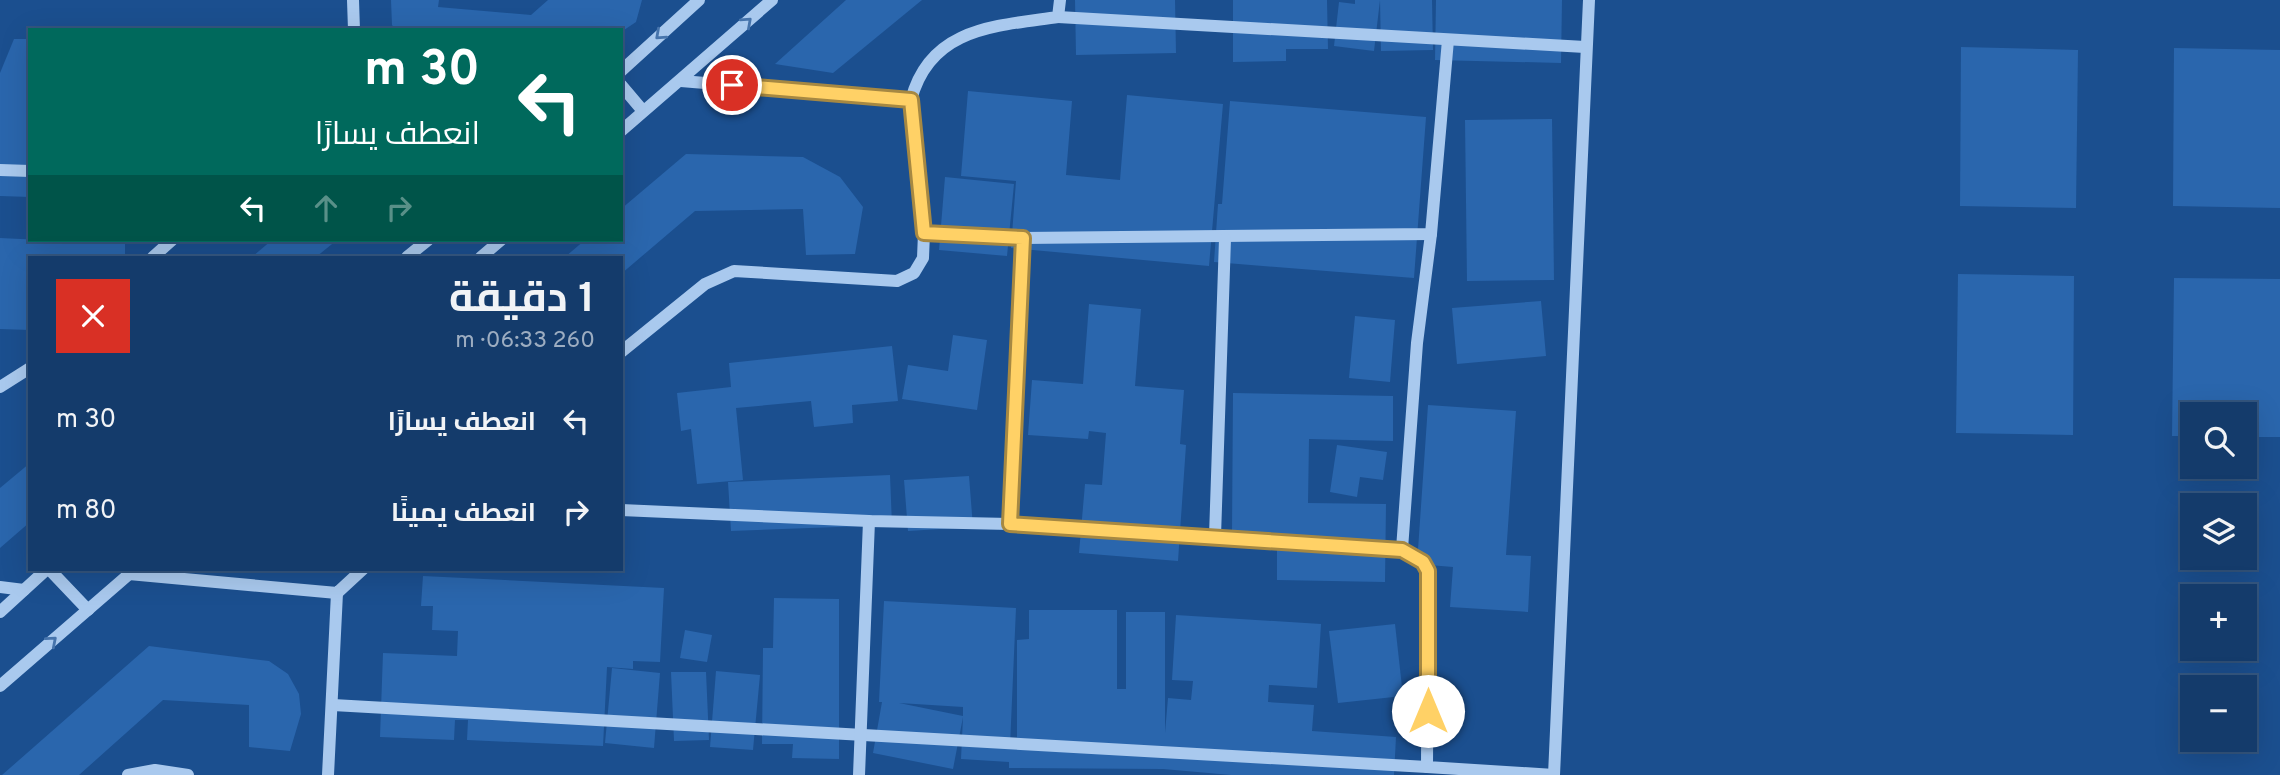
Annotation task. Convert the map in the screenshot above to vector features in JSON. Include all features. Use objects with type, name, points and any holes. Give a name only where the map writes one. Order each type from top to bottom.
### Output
[{"type":"street","points":[[354,0],[354,28]]},
{"type":"street","points":[[623,69],[699,0]]},
{"type":"street","points":[[623,129],[772,0]]},
{"type":"street","points":[[1058,17],[1060,0]]},
{"type":"street","points":[[333,705],[1554,775],[1588,0]]},
{"type":"street","points":[[623,350],[705,284],[734,271],[897,281],[914,273],[923,258],[924,233],[911,100],[917,78],[930,60],[979,28],[1058,17],[1584,47]]},
{"type":"street","points":[[1402,550],[1417,343],[1431,234],[1448,40]]},
{"type":"street","points":[[681,80],[911,100]]},
{"type":"street","points":[[623,87],[643,111]]},
{"type":"street","points":[[0,170],[28,171]]},
{"type":"street","points":[[924,233],[1023,238],[1225,239],[1431,234]]},
{"type":"street","points":[[1010,524],[1023,238]]},
{"type":"street","points":[[1215,536],[1225,239]]},
{"type":"street","points":[[154,256],[170,242]]},
{"type":"street","points":[[408,256],[426,242]]},
{"type":"street","points":[[482,256],[499,242]]},
{"type":"street","points":[[0,387],[28,369]]},
{"type":"street","points":[[623,510],[1010,524],[1402,550],[1423,562],[1428,571],[1427,767]]},
{"type":"street","points":[[859,775],[869,521]]},
{"type":"street","points":[[0,611],[46,571]]},
{"type":"street","points":[[50,571],[88,610]]},
{"type":"street","points":[[328,775],[337,593],[361,571]]},
{"type":"street","points":[[0,686],[133,572],[337,593]]},
{"type":"street","points":[[0,587],[24,590]]},
{"type":"street","points":[[128,775],[155,770],[188,775]]},
{"type":"building","points":[[391,0],[439,0],[438,7],[531,15],[548,0],[642,0],[636,22],[623,31],[623,28],[394,28]]},
{"type":"building","points":[[846,0],[922,0],[833,73],[775,64]]},
{"type":"building","points":[[1075,0],[1175,0],[1176,53],[1076,55]]},
{"type":"building","points":[[1233,0],[1327,0],[1328,49],[1286,49],[1286,61],[1233,62]]},
{"type":"building","points":[[1355,0],[1380,0],[1374,51],[1334,46],[1339,2],[1355,4]]},
{"type":"building","points":[[1380,0],[1432,0],[1433,50],[1381,51]]},
{"type":"building","points":[[1436,0],[1562,0],[1561,63],[1435,60]]},
{"type":"building","points":[[14,39],[28,39],[28,197],[0,196],[0,73]]},
{"type":"building","points":[[1961,47],[2078,50],[2076,208],[1960,206]]},
{"type":"building","points":[[2174,48],[2280,50],[2280,208],[2173,206]]},
{"type":"building","points":[[968,91],[1072,101],[1066,175],[1120,180],[1127,95],[1223,104],[1209,266],[1011,248],[1016,181],[961,176]]},
{"type":"building","points":[[1230,101],[1426,117],[1414,278],[1214,262],[1218,204],[1222,204]]},
{"type":"building","points":[[1552,119],[1554,280],[1467,281],[1465,120]]},
{"type":"building","points":[[686,154],[803,157],[840,177],[863,207],[855,254],[806,255],[803,209],[695,211],[623,272],[623,256],[566,256],[583,242],[623,242],[623,207]]},
{"type":"building","points":[[945,177],[1014,184],[1007,256],[939,250]]},
{"type":"building","points":[[0,238],[28,239],[28,242],[125,244],[125,256],[28,256],[28,330],[0,329]]},
{"type":"building","points":[[270,242],[335,242],[317,256],[253,256]]},
{"type":"building","points":[[1958,274],[2074,276],[2073,435],[1956,433]]},
{"type":"building","points":[[2174,278],[2280,279],[2280,437],[2257,437],[2257,402],[2180,402],[2180,436],[2172,436]]},
{"type":"building","points":[[1541,301],[1546,356],[1457,364],[1452,308]]},
{"type":"building","points":[[1089,304],[1141,309],[1135,386],[1184,390],[1180,444],[1186,445],[1178,561],[1079,553],[1085,484],[1102,485],[1106,433],[1089,431],[1088,439],[1028,435],[1032,380],[1083,384]]},
{"type":"building","points":[[1355,316],[1395,320],[1390,382],[1349,378]]},
{"type":"building","points":[[953,335],[987,340],[977,410],[902,399],[908,365],[948,371]]},
{"type":"building","points":[[892,346],[898,401],[852,405],[853,423],[814,427],[811,401],[736,408],[743,480],[697,484],[691,429],[681,431],[677,393],[731,387],[729,363]]},
{"type":"building","points":[[1233,393],[1393,396],[1393,441],[1309,439],[1308,503],[1386,504],[1385,582],[1277,580],[1277,533],[1232,532]]},
{"type":"building","points":[[1428,405],[1516,411],[1506,555],[1531,556],[1528,612],[1450,607],[1453,567],[1417,564]]},
{"type":"building","points":[[1337,445],[1387,452],[1383,480],[1360,477],[1357,497],[1330,492]]},
{"type":"building","points":[[28,465],[28,524],[0,548],[0,488]]},
{"type":"building","points":[[890,475],[892,525],[731,531],[728,482]]},
{"type":"building","points":[[969,476],[973,527],[908,531],[904,480]]},
{"type":"building","points":[[423,576],[664,588],[660,662],[633,661],[633,669],[607,667],[603,746],[467,740],[468,720],[455,720],[454,740],[380,737],[383,653],[457,656],[458,631],[432,630],[433,606],[421,606]]},
{"type":"building","points":[[774,598],[839,599],[839,759],[792,758],[793,744],[762,744],[763,648],[773,648]]},
{"type":"building","points":[[884,601],[1016,608],[1010,746],[1017,745],[1017,640],[1029,639],[1029,610],[1117,610],[1117,689],[1126,689],[1126,612],[1165,612],[1165,733],[1168,698],[1191,700],[1193,681],[1172,680],[1176,615],[1321,624],[1317,688],[1269,685],[1268,702],[1314,705],[1312,731],[1396,737],[1394,775],[1231,775],[1163,769],[1009,768],[1009,762],[961,759],[963,717],[953,769],[873,753],[882,702],[879,702]],"holes":[[[899,703],[963,707],[963,716]]]},
{"type":"building","points":[[1395,624],[1403,696],[1338,703],[1329,631]]},
{"type":"building","points":[[685,630],[712,635],[707,662],[680,658]]},
{"type":"building","points":[[149,646],[269,661],[288,674],[299,694],[301,714],[290,751],[249,747],[249,705],[163,700],[79,775],[2,775]]},
{"type":"building","points":[[612,668],[660,673],[654,748],[605,743]]},
{"type":"building","points":[[716,671],[760,675],[753,750],[710,747]]},
{"type":"building","points":[[671,672],[706,672],[709,740],[674,741]]},
{"type":"route","points":[[732,85],[911,100],[924,233],[1023,238],[1010,524],[1402,550],[1423,562],[1428,571],[1428,711]]}]
